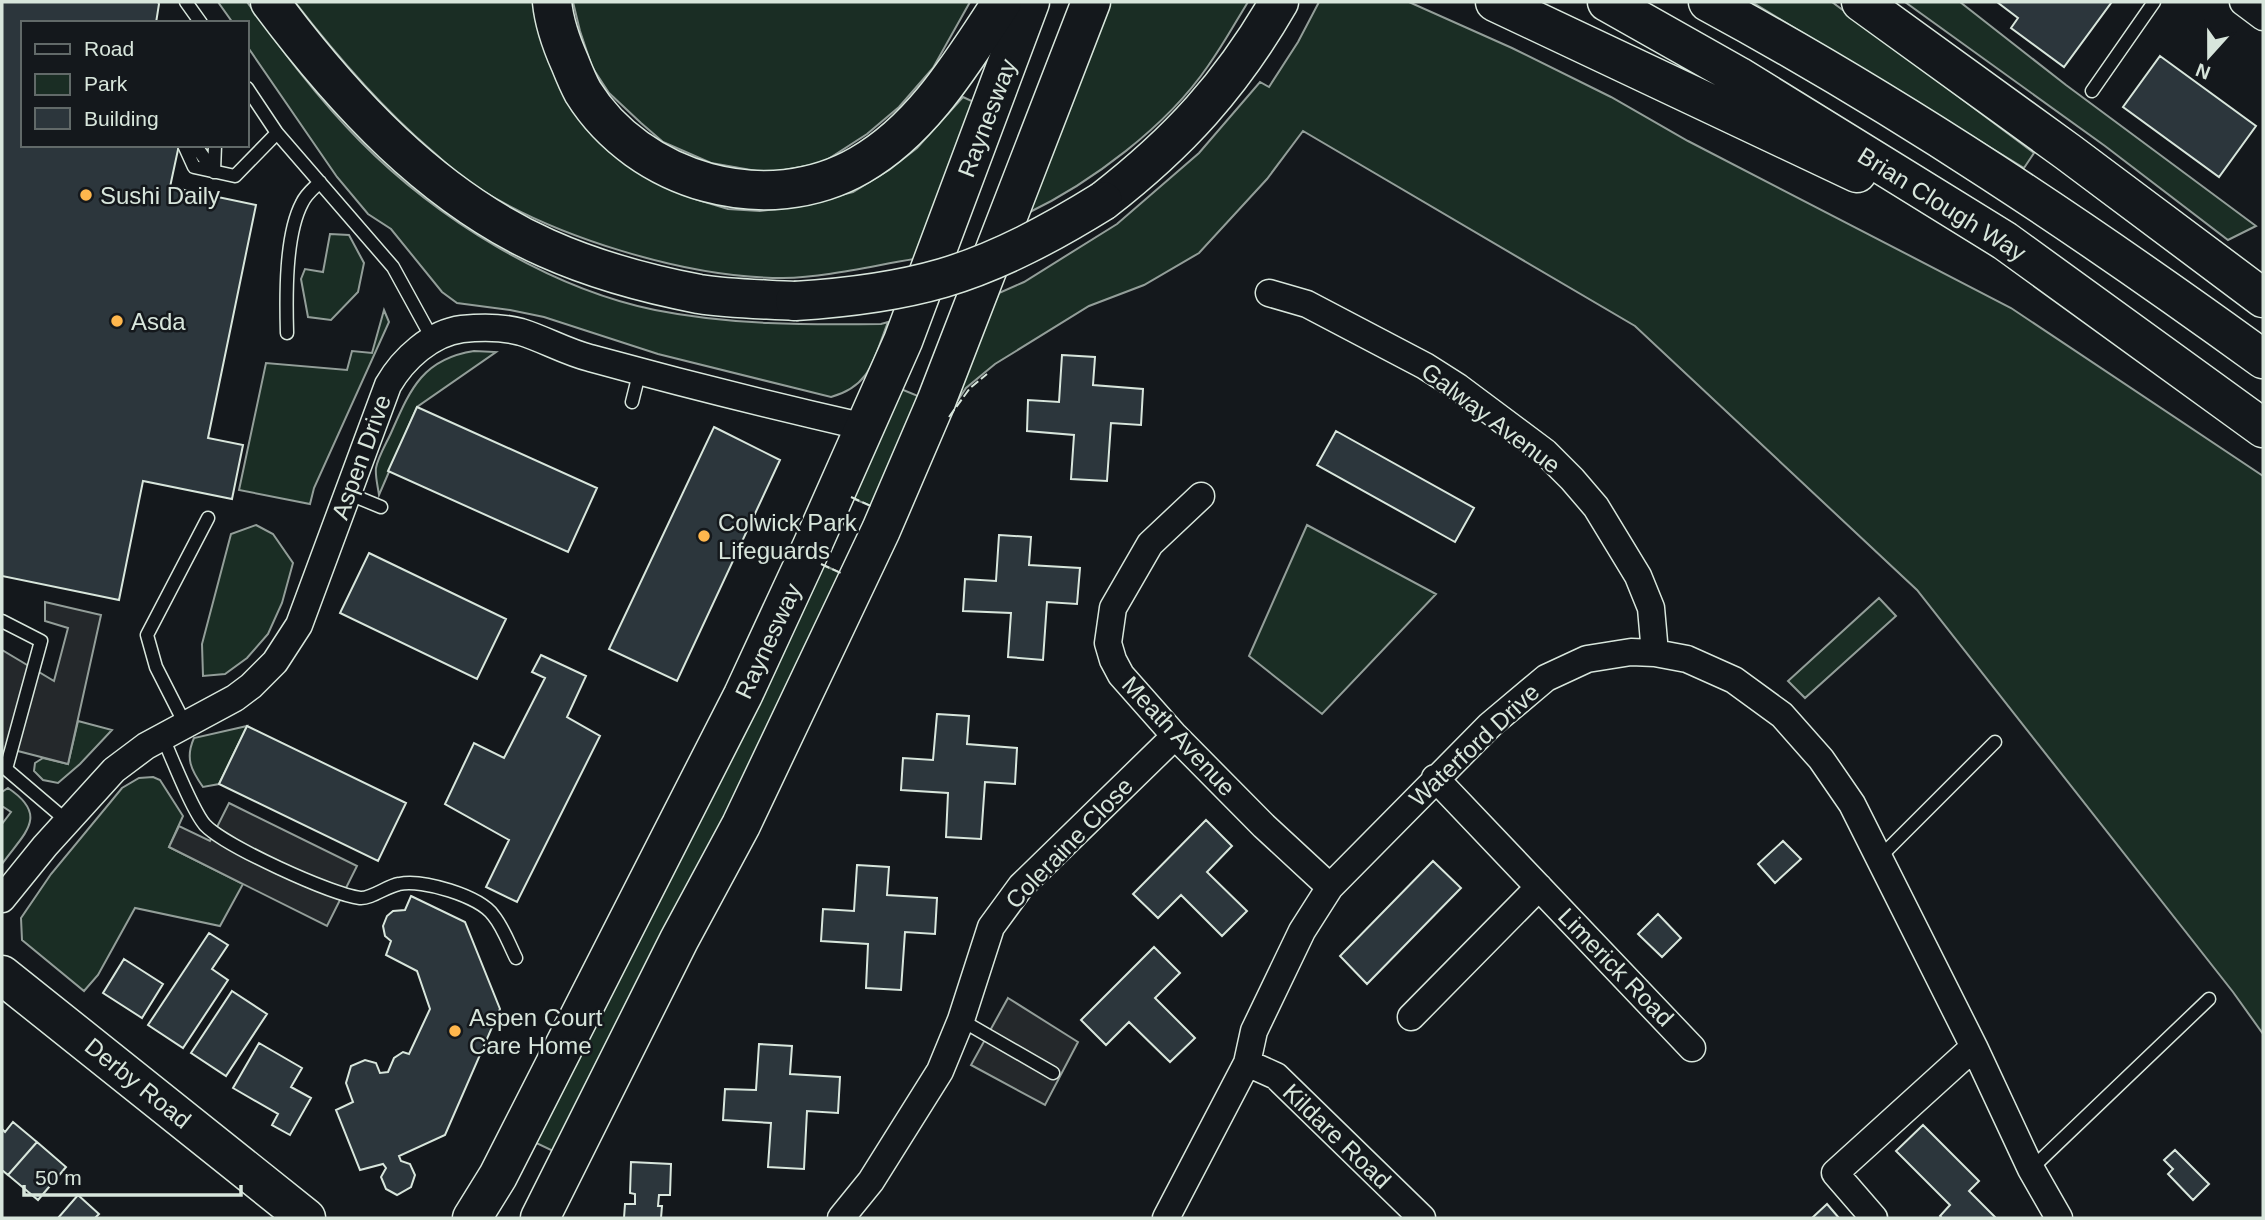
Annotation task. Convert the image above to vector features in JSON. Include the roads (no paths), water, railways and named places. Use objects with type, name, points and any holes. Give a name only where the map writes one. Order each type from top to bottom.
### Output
[{"type":"main road","points":[[270,2],[345,95],[414,161],[493,219],[544,247],[618,275],[702,294],[795,301],[856,295],[943,278],[990,260],[1062,226],[1103,201],[1144,169],[1189,126],[1236,71],[1279,2]]},
{"type":"main road","points":[[552,2],[567,56],[582,91],[633,147],[660,164],[691,177],[723,187],[754,191],[810,185],[858,166],[874,156],[910,125],[939,94],[1002,2]]},
{"type":"main road","name":"Raynesway","points":[[472,1218],[498,1176],[743,695],[903,341],[1030,2]]},
{"type":"main road","points":[[540,1218],[741,825],[881,530],[936,402],[1091,2]]},
{"type":"main road","points":[[1495,2],[1790,143],[2005,241]]},
{"type":"main road","name":"Brian Clough Way","points":[[1607,2],[1738,76],[2005,241],[2263,428]]},
{"type":"main road","points":[[1708,2],[1819,63],[2020,189],[2263,359]]},
{"type":"main road","points":[[1861,2],[2263,298]]},
{"type":"main road","name":"Derby Road","points":[[2,975],[306,1218]]},
{"type":"street","points":[[2243,2],[2263,17]]},
{"type":"street","name":"Galway Avenue","points":[[1269,293],[1307,304],[1425,366],[1458,387],[1545,452],[1596,507],[1638,576],[1651,608],[1655,653]]},
{"type":"street","name":"Aspen Drive","points":[[2,899],[114,769],[130,757],[235,698],[275,662],[294,635],[388,384],[409,357],[433,340],[458,329],[498,328],[519,331],[589,358],[722,394],[865,427]]},
{"type":"street","name":"Meath Avenue","points":[[1201,496],[1150,544],[1113,608],[1108,643],[1113,660],[1121,675],[1175,736],[1264,826],[1330,887]]},
{"type":"street","name":"Waterford Drive","points":[[1166,1218],[1247,1063],[1254,1031],[1302,931],[1330,887],[1435,778],[1490,725],[1546,678],[1587,659],[1631,652],[1687,659],[1734,680],[1782,715],[1821,759],[1838,782],[1879,858],[1975,1046],[2031,1170],[2059,1218]]},
{"type":"street","name":"Coleraine Close","points":[[841,1218],[872,1181],[940,1071],[961,1020],[990,927],[1021,886],[1175,736]]},
{"type":"street","name":"Limerick Road","points":[[1435,778],[1692,1048]]},
{"type":"street","name":"Limerick Road","points":[[1412,1017],[1539,887]]},
{"type":"street","points":[[1874,1218],[1835,1173],[1975,1046]]},
{"type":"street","name":"Kildare Road","points":[[1247,1063],[1276,1076],[1422,1218]]},
{"type":"lane","points":[[186,2],[200,21]]},
{"type":"lane","points":[[2092,91],[2154,2]]},
{"type":"lane","points":[[248,90],[277,133],[393,267],[433,340]]},
{"type":"lane","points":[[185,147],[194,167],[235,176],[277,133]]},
{"type":"lane","points":[[198,147],[214,172]]},
{"type":"lane","points":[[214,172],[215,147]]},
{"type":"lane","points":[[287,333],[286,279],[296,219],[307,195],[320,182]]},
{"type":"lane","points":[[632,401],[640,370]]},
{"type":"lane","points":[[347,494],[382,507]]},
{"type":"lane","points":[[208,518],[147,635],[174,732],[205,824],[291,874],[353,897],[363,899],[399,884],[415,882],[442,887],[468,898],[492,914],[516,958]]},
{"type":"lane","points":[[2,621],[41,641],[6,769],[67,821]]},
{"type":"lane","points":[[1879,858],[1995,742]]},
{"type":"lane","points":[[2031,1170],[2209,999]]},
{"type":"lane","points":[[961,1020],[1053,1073]]},
{"type":"place","name":"Sushi Daily","points":[[86,195]]},
{"type":"place","name":"Asda","points":[[117,321]]},
{"type":"place","name":"Colwick Park Lifeguards","points":[[704,536]]},
{"type":"place","name":"Aspen Court Care Home","points":[[455,1031]]}]
